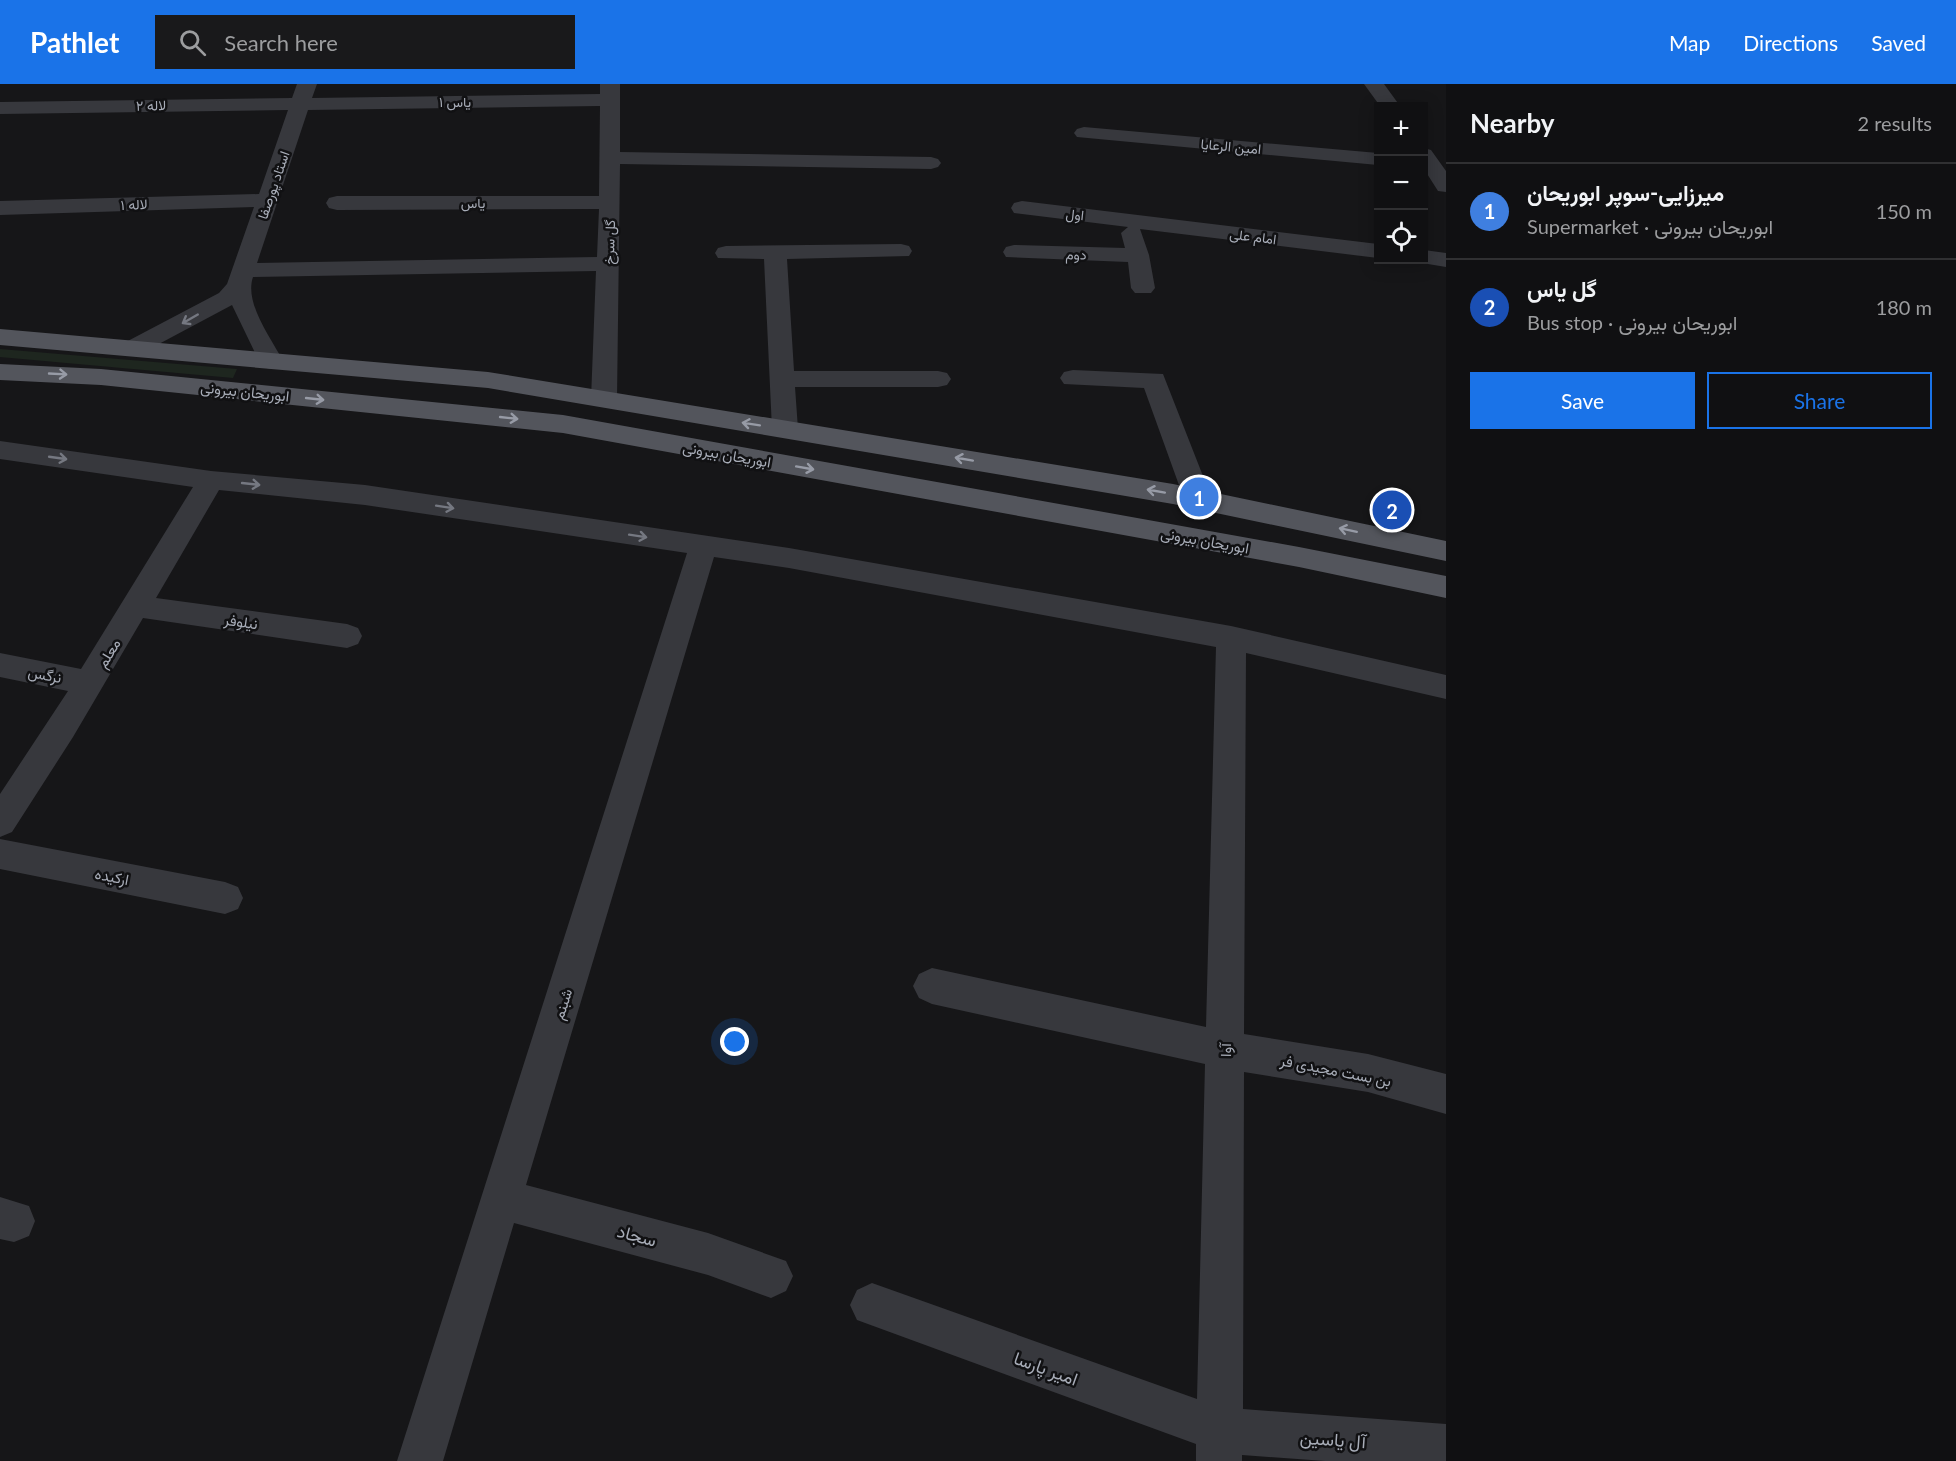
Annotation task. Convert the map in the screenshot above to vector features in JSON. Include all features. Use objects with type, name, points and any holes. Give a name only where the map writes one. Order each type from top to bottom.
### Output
[{"type":"main road","points":[[0,337],[488,380],[1198,499],[1446,551]]},
{"type":"main road","name":"ابوریحان بیرونی","points":[[0,372],[101,377],[563,424],[1299,557],[1446,587]]},
{"type":"street","points":[[1374,84],[1387,102]]},
{"type":"street","name":"یاس ۱","points":[[304,93],[610,92]]},
{"type":"street","name":"گل سرخ","points":[[604,399],[611,158],[610,92]]},
{"type":"street","name":"لاله ۲","points":[[0,108],[304,93]]},
{"type":"street","name":"استاد پورصفا","points":[[241,278],[304,93]]},
{"type":"street","name":"امین الرعایا","points":[[1084,133],[1374,159]]},
{"type":"street","points":[[611,158],[931,163]]},
{"type":"street","points":[[1431,161],[1446,186]]},
{"type":"street","name":"لاله ۱","points":[[0,208],[268,200]]},
{"type":"street","name":"یاس","points":[[336,203],[610,202]]},
{"type":"street","name":"اول","points":[[1022,208],[1128,220]]},
{"type":"street","points":[[1128,220],[1138,255],[1143,288]]},
{"type":"street","name":"امام علی","points":[[1128,220],[1374,251]]},
{"type":"street","points":[[726,253],[901,251]]},
{"type":"street","points":[[775,252],[785,429]]},
{"type":"street","name":"دوم","points":[[1014,252],[1138,255]]},
{"type":"street","points":[[1428,258],[1446,260]]},
{"type":"street","points":[[241,278],[608,264]]},
{"type":"street","points":[[133,348],[227,298],[241,278]]},
{"type":"street","points":[[241,278],[246,314],[271,360]]},
{"type":"street","points":[[1073,378],[1154,380],[1198,499]]},
{"type":"street","points":[[782,379],[938,379]]},
{"type":"street","points":[[0,450],[211,480],[365,495],[789,558],[1231,638],[1446,687]]},
{"type":"street","name":"معلم","points":[[0,822],[89,683],[211,480]]},
{"type":"street","name":"شبنم","points":[[420,1461],[703,546]]},
{"type":"street","name":"نیلوفر","points":[[136,606],[347,636]]},
{"type":"street","name":"آوا","points":[[1220,1446],[1231,638]]},
{"type":"street","name":"نرگس","points":[[0,665],[89,683]]},
{"type":"street","name":"ارکیده","points":[[0,854],[225,898]]},
{"type":"street","name":"بن بست مجیدی فر","points":[[932,986],[1225,1050],[1368,1073],[1446,1094]]},
{"type":"street","name":"سجاد","points":[[501,1199],[708,1254],[771,1276]]},
{"type":"street","name":"امیر پارسا","points":[[872,1305],[1220,1446]]},
{"type":"street","name":"آل یاسین","points":[[1220,1446],[1446,1447]]},
{"type":"shaded area","points":[[0,349],[237,369],[233,378],[0,357]]},
{"type":"place","name":"میرزایی-سوپر ابوریحان","points":[[1199,497]]},
{"type":"place","name":"گل یاس","points":[[1392,510]]}]
